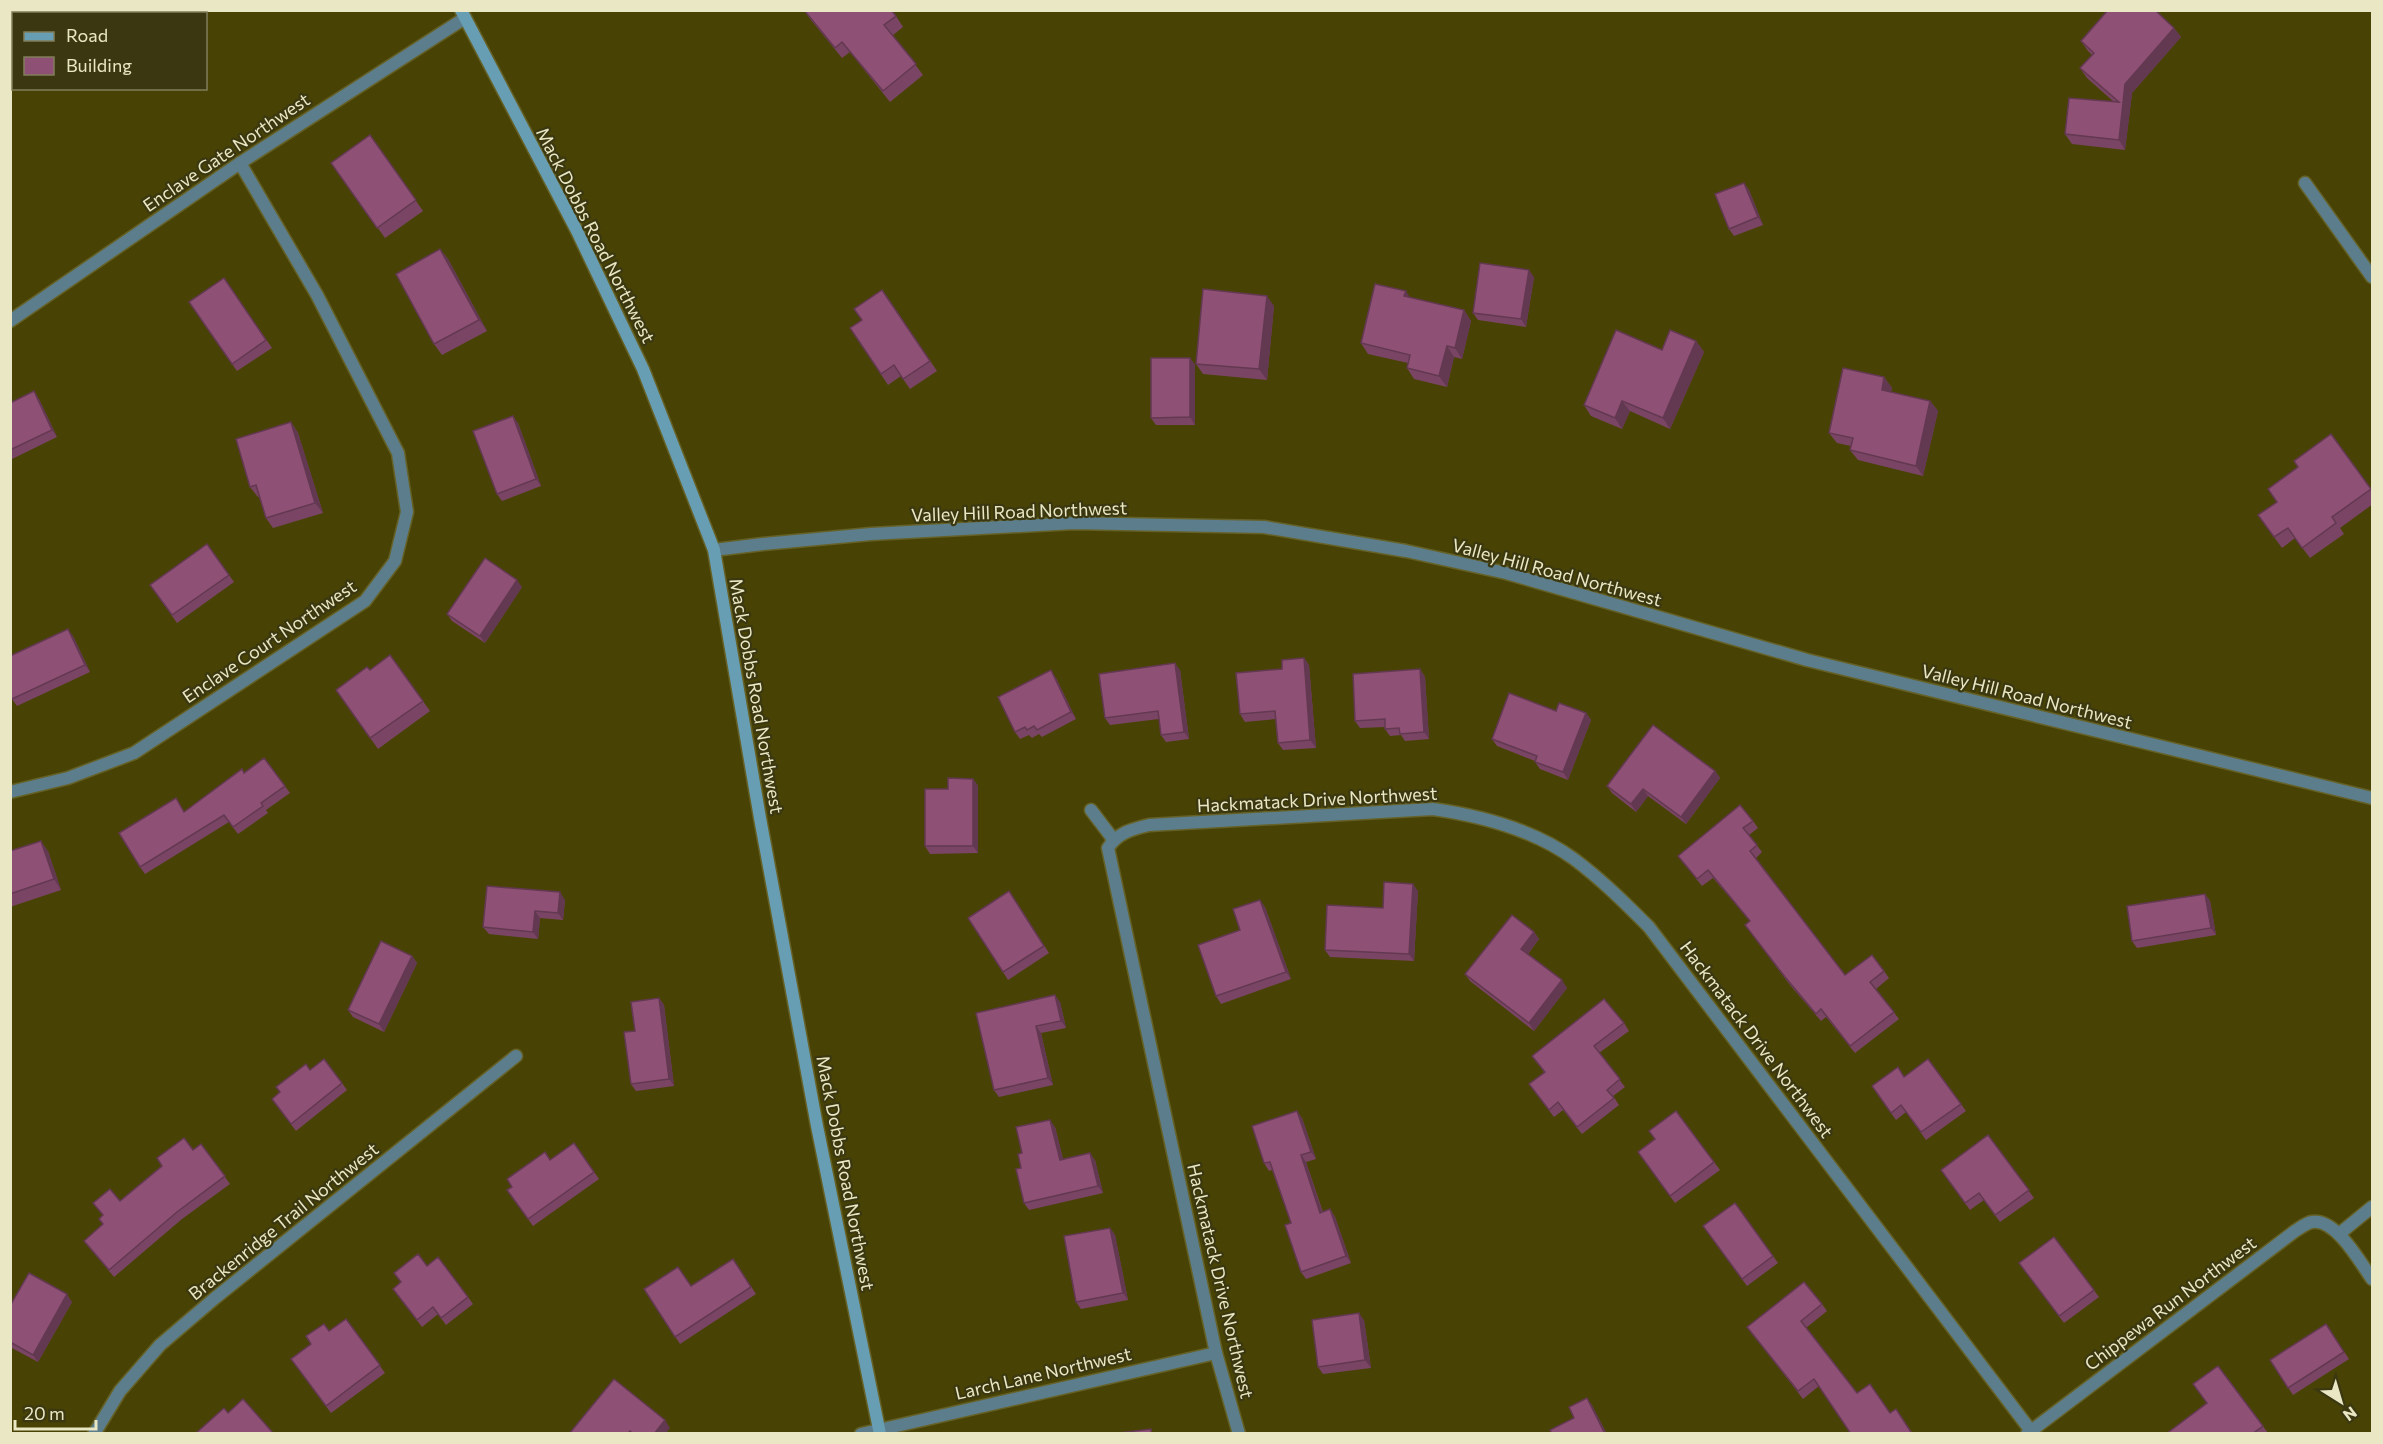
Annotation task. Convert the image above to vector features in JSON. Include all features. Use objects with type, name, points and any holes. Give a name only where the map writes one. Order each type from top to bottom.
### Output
[{"type":"street","name":"Enclave Gate Northwest","points":[[10,321],[463,14]]},
{"type":"street","name":"Mack Dobbs Road Northwest","points":[[463,14],[576,231],[643,369],[714,550],[760,818],[817,1126],[879,1431]]},
{"type":"street","name":"Enclave Court Northwest","points":[[10,792],[68,778],[134,753],[365,601],[395,561],[407,512],[398,453],[317,295],[240,163]]},
{"type":"street","points":[[2305,183],[2373,277]]},
{"type":"street","name":"Valley Hill Road Northwest","points":[[714,550],[871,534],[1074,523],[1264,527],[1406,551],[1506,573],[1808,660],[2373,798]]},
{"type":"street","name":"Hackmatack Drive Northwest","points":[[1239,1434],[1216,1353],[1108,848],[1113,839],[1128,830],[1149,825],[1433,809],[1472,815],[1524,832],[1572,858],[1609,886],[1649,927],[2029,1432]]},
{"type":"street","points":[[1091,810],[1113,839]]},
{"type":"street","name":"Brackenridge Trail Northwest","points":[[94,1434],[120,1391],[160,1345],[215,1298],[516,1056]]},
{"type":"street","points":[[2339,1234],[2373,1207]]},
{"type":"street","name":"Chippewa Run Northwest","points":[[2029,1432],[2295,1231],[2312,1222],[2326,1223],[2339,1234],[2373,1279]]},
{"type":"street","name":"Larch Lane Northwest","points":[[861,1434],[1216,1353]]},
{"type":"building","points":[[804,10],[891,10],[896,16],[884,25],[916,64],[883,91],[842,42],[835,48]]},
{"type":"building","points":[[2108,10],[2155,10],[2174,28],[2125,84],[2119,140],[2065,134],[2069,98],[2119,102],[2080,68],[2094,53],[2081,41]]},
{"type":"building","points":[[370,135],[416,200],[377,228],[331,163]]},
{"type":"building","points":[[1744,183],[1758,217],[1729,229],[1715,194]]},
{"type":"building","points":[[440,249],[479,320],[434,344],[396,274]]},
{"type":"building","points":[[1480,263],[1529,270],[1521,319],[1473,313]]},
{"type":"building","points":[[224,278],[266,340],[232,364],[189,302]]},
{"type":"building","points":[[1375,284],[1406,291],[1404,296],[1464,310],[1455,348],[1447,346],[1439,376],[1407,368],[1410,355],[1361,343]]},
{"type":"building","points":[[1203,289],[1267,296],[1259,369],[1196,364]]},
{"type":"building","points":[[882,290],[930,361],[903,379],[894,365],[881,374],[850,328],[862,320],[854,309]]},
{"type":"building","points":[[1616,330],[1662,350],[1670,330],[1696,341],[1663,418],[1622,401],[1615,418],[1584,405]]},
{"type":"building","points":[[1151,358],[1190,358],[1190,417],[1151,418]]},
{"type":"building","points":[[1843,368],[1884,377],[1882,390],[1930,401],[1916,466],[1850,450],[1853,438],[1829,433]]},
{"type":"building","points":[[34,391],[52,430],[10,450],[10,403]]},
{"type":"building","points":[[513,416],[536,479],[497,494],[473,431]]},
{"type":"building","points":[[291,422],[315,503],[266,518],[256,485],[250,487],[236,439]]},
{"type":"building","points":[[2331,434],[2371,489],[2332,517],[2336,523],[2302,548],[2288,528],[2274,537],[2258,515],[2277,502],[2268,489],[2298,467],[2294,461]]},
{"type":"building","points":[[207,544],[229,575],[172,615],[150,585]]},
{"type":"building","points":[[485,558],[517,580],[480,636],[447,614]]},
{"type":"building","points":[[68,629],[85,665],[12,699],[10,696],[10,656]]},
{"type":"building","points":[[390,655],[423,701],[370,738],[336,690],[367,667],[370,670]]},
{"type":"building","points":[[1304,658],[1310,740],[1278,743],[1275,711],[1240,714],[1236,673],[1282,669],[1282,660]]},
{"type":"building","points":[[1175,663],[1184,732],[1161,735],[1158,711],[1105,718],[1099,674]]},
{"type":"building","points":[[1420,669],[1424,732],[1400,734],[1399,728],[1385,729],[1385,719],[1355,721],[1353,674]]},
{"type":"building","points":[[1051,670],[1071,712],[1037,730],[1034,726],[1015,732],[998,697]]},
{"type":"building","points":[[1509,693],[1556,711],[1559,703],[1586,713],[1563,772],[1535,762],[1537,756],[1492,739]]},
{"type":"building","points":[[1653,725],[1715,771],[1681,817],[1643,789],[1631,804],[1607,786]]},
{"type":"building","points":[[264,758],[285,786],[261,803],[263,806],[233,827],[224,815],[140,867],[119,833],[176,798],[184,812],[242,769],[244,773]]},
{"type":"building","points":[[948,778],[973,779],[973,846],[925,846],[925,789],[948,789]]},
{"type":"building","points":[[1740,805],[1753,821],[1743,828],[1757,845],[1750,851],[1845,975],[1872,955],[1884,971],[1870,982],[1894,1012],[1850,1046],[1821,1009],[1816,1014],[1785,977],[1745,925],[1750,921],[1708,870],[1697,879],[1678,856]]},
{"type":"building","points":[[41,841],[54,879],[10,894],[10,851]]},
{"type":"building","points":[[1384,882],[1413,884],[1409,954],[1325,950],[1327,905],[1383,908]]},
{"type":"building","points":[[487,886],[560,892],[558,913],[535,911],[533,932],[483,927]]},
{"type":"building","points":[[1009,891],[1044,946],[1003,972],[968,918]]},
{"type":"building","points":[[2205,894],[2211,928],[2132,941],[2127,906]]},
{"type":"building","points":[[1260,900],[1286,972],[1216,996],[1198,945],[1240,930],[1233,909]]},
{"type":"building","points":[[1512,915],[1534,932],[1521,949],[1562,980],[1529,1023],[1465,974]]},
{"type":"building","points":[[381,941],[412,956],[379,1024],[348,1010]]},
{"type":"building","points":[[1055,995],[1061,1021],[1036,1026],[1048,1078],[994,1090],[976,1013]]},
{"type":"building","points":[[659,998],[669,1079],[631,1084],[624,1032],[635,1031],[631,1002]]},
{"type":"building","points":[[1604,999],[1624,1023],[1594,1046],[1620,1079],[1607,1090],[1614,1098],[1577,1127],[1558,1102],[1549,1110],[1529,1084],[1545,1072],[1532,1056]]},
{"type":"building","points":[[324,1059],[342,1083],[291,1124],[272,1099],[280,1092],[276,1087],[306,1064],[310,1070]]},
{"type":"building","points":[[1928,1059],[1961,1104],[1921,1132],[1901,1105],[1891,1113],[1872,1086],[1898,1067],[1904,1077]]},
{"type":"building","points":[[1297,1111],[1311,1152],[1301,1155],[1320,1213],[1330,1209],[1346,1256],[1301,1272],[1285,1225],[1291,1223],[1270,1162],[1264,1163],[1252,1126]]},
{"type":"building","points":[[1676,1111],[1714,1162],[1670,1196],[1638,1152],[1655,1139],[1649,1131]]},
{"type":"building","points":[[1050,1120],[1060,1160],[1090,1153],[1098,1186],[1024,1203],[1016,1169],[1021,1168],[1018,1154],[1022,1153],[1016,1127]]},
{"type":"building","points":[[1988,1135],[2029,1190],[1995,1215],[1979,1193],[1965,1203],[1941,1170]]},
{"type":"building","points":[[184,1138],[193,1150],[201,1144],[225,1176],[177,1212],[109,1270],[84,1241],[103,1224],[99,1219],[103,1215],[93,1203],[110,1189],[120,1201],[162,1166],[157,1158]]},
{"type":"building","points":[[574,1143],[594,1172],[528,1219],[507,1190],[512,1187],[507,1179],[545,1152],[550,1160]]},
{"type":"building","points":[[1735,1203],[1773,1256],[1742,1279],[1703,1226]]},
{"type":"building","points":[[1110,1228],[1123,1293],[1076,1302],[1064,1236]]},
{"type":"building","points":[[2054,1237],[2094,1290],[2059,1316],[2019,1263]]},
{"type":"building","points":[[418,1254],[427,1266],[438,1257],[468,1297],[441,1318],[433,1307],[417,1320],[393,1289],[401,1282],[394,1273]]},
{"type":"building","points":[[733,1259],[751,1287],[675,1337],[644,1289],[678,1267],[691,1286]]},
{"type":"building","points":[[29,1273],[67,1294],[33,1355],[10,1342],[10,1306]]},
{"type":"building","points":[[1804,1282],[1822,1304],[1801,1321],[1857,1393],[1870,1384],[1890,1413],[1896,1409],[1911,1432],[1909,1434],[1851,1434],[1814,1379],[1798,1391],[1747,1327]]},
{"type":"building","points":[[1359,1313],[1365,1360],[1318,1367],[1312,1320]]},
{"type":"building","points":[[346,1319],[380,1365],[326,1406],[291,1359],[311,1344],[306,1336],[324,1324],[329,1331]]},
{"type":"building","points":[[2326,1324],[2344,1352],[2288,1388],[2270,1360]]},
{"type":"building","points":[[2218,1366],[2263,1426],[2252,1434],[2166,1434],[2207,1403],[2193,1384]]},
{"type":"building","points":[[614,1379],[665,1420],[654,1434],[633,1434],[630,1431],[627,1434],[569,1434]]},
{"type":"building","points":[[1587,1398],[1605,1434],[1552,1434],[1550,1430],[1574,1418],[1569,1407]]},
{"type":"building","points":[[243,1399],[274,1434],[195,1434],[224,1408],[228,1413]]},
{"type":"building","points":[[1151,1429],[1151,1434],[1119,1433]]}]
